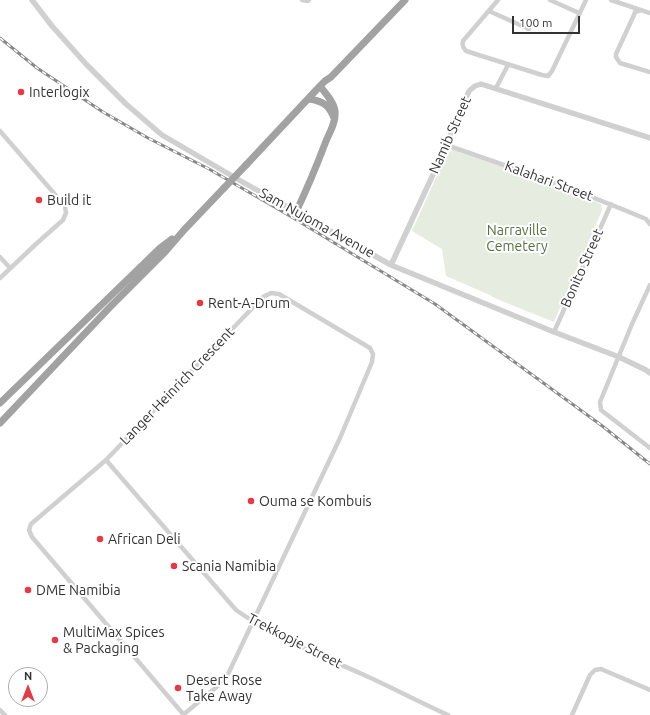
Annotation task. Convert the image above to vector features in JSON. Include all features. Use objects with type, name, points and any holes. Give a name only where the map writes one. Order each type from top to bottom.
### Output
[{"type":"highway","points":[[0,423],[110,307],[165,252],[184,230],[309,99],[328,76],[401,0]]},
{"type":"highway","points":[[320,86],[331,78],[405,0]]},
{"type":"highway","points":[[296,212],[315,169],[336,113],[333,104],[320,86]]},
{"type":"highway","points":[[309,99],[326,104],[334,118]]},
{"type":"highway","points":[[0,403],[160,248],[184,230]]},
{"type":"street","name":"Sam Nujoma Avenue","points":[[32,0],[52,26],[86,64],[126,104],[162,135],[391,265],[619,357],[650,372]]},
{"type":"street","points":[[302,0],[309,0]]},
{"type":"street","points":[[498,0],[463,41],[462,45],[466,51],[548,76],[552,72],[586,0]]},
{"type":"street","points":[[550,0],[579,13]]},
{"type":"street","points":[[611,0],[650,13]]},
{"type":"street","points":[[641,10],[635,12],[616,57],[620,62],[650,72]]},
{"type":"street","points":[[489,11],[528,29]]},
{"type":"street","points":[[496,88],[508,65]]},
{"type":"street","name":"Namib Street","points":[[391,265],[469,91],[475,86],[481,84],[496,88],[650,138]]},
{"type":"street","points":[[0,131],[65,206],[66,213],[63,220],[0,278]]},
{"type":"street","name":"Kalahari Street","points":[[446,145],[611,204],[646,219],[650,224]]},
{"type":"street","name":"Bonito Street","points":[[554,332],[611,204]]},
{"type":"street","points":[[0,257],[10,268]]},
{"type":"street","points":[[650,285],[632,324],[600,402],[601,410],[650,448]]},
{"type":"street","name":"Langer Heinrich Crescent","points":[[271,293],[279,294],[370,348],[372,362],[340,438],[253,622],[226,678],[184,715],[32,537],[30,530],[31,524],[106,460],[263,297],[271,293]]},
{"type":"street","name":"Trekkopje Street","points":[[106,460],[236,610],[253,622],[305,649],[380,682],[448,715]]},
{"type":"street","points":[[572,715],[590,675],[598,669],[609,672],[650,690]]},
{"type":"street","points":[[0,710],[5,715]]},
{"type":"street","points":[[434,715],[436,710]]},
{"type":"green space","name":"Narraville Cemetery","points":[[453,150],[540,180],[601,204],[602,210],[554,322],[492,297],[446,276],[442,249],[412,231],[447,153]]},
{"type":"railway","points":[[0,38],[37,68],[103,112],[148,138],[209,169],[435,304],[601,425],[650,464]]},
{"type":"place","name":"Interlogix","points":[[21,92]]},
{"type":"place","name":"Build it","points":[[39,200]]},
{"type":"place","name":"Rent-A-Drum","points":[[200,303]]},
{"type":"place","name":"Ouma se Kombuis","points":[[251,501]]},
{"type":"place","name":"African Deli","points":[[100,539]]},
{"type":"place","name":"Scania Namibia","points":[[174,566]]},
{"type":"place","name":"DME Namibia","points":[[28,590]]},
{"type":"place","name":"MultiMax Spices & Packaging","points":[[55,640]]},
{"type":"place","name":"Desert Rose Take Away","points":[[178,688]]}]
